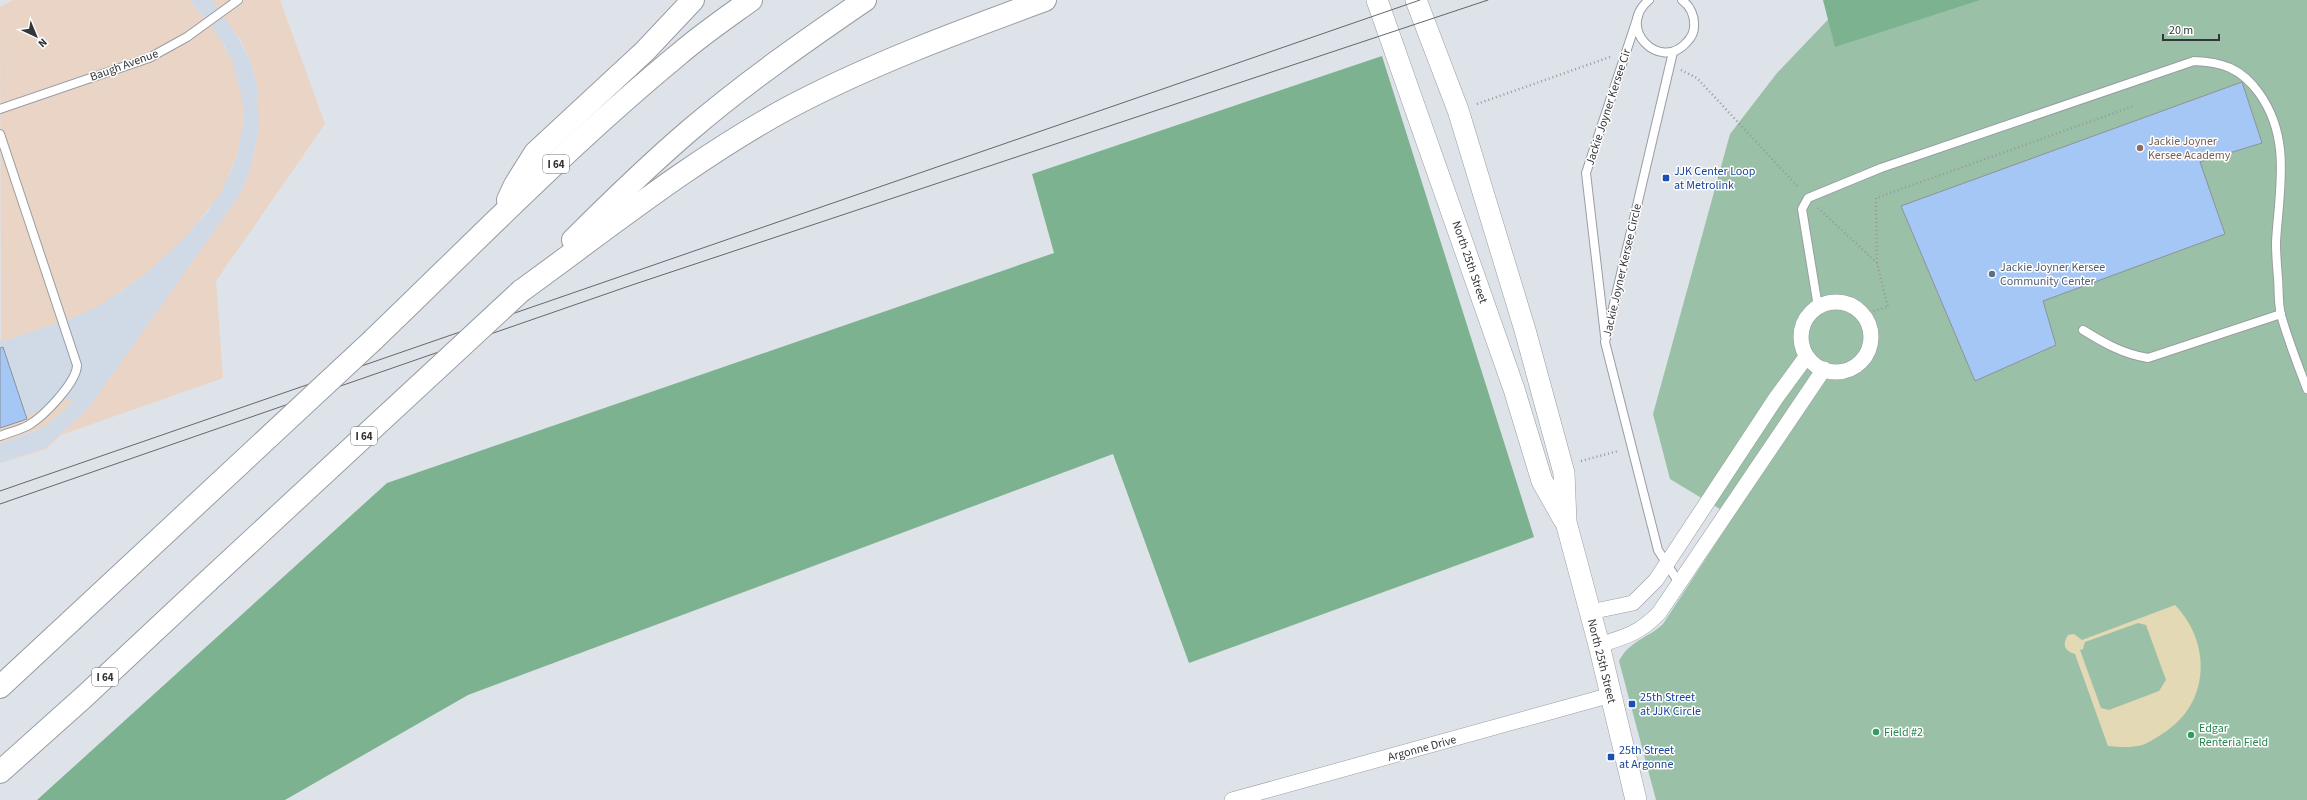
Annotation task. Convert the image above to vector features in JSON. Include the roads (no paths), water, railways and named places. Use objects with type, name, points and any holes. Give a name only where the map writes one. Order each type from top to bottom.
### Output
[{"type":"highway","points":[[504,210],[515,185],[535,153],[645,51],[693,0]]},
{"type":"highway","name":"I 64","points":[[0,687],[372,340],[466,250],[504,210],[678,54],[751,0]]},
{"type":"highway","name":"I 64","points":[[0,772],[80,701],[208,580],[521,291],[636,178],[690,130],[747,84],[865,0]]},
{"type":"highway","points":[[521,291],[669,184],[788,108],[863,71],[916,48],[1045,0]]},
{"type":"main road","name":"North 25th Street","points":[[1377,0],[1514,389],[1542,481],[1566,522]]},
{"type":"main road","name":"North 25th Street","points":[[1416,0],[1458,110],[1505,261],[1564,473],[1566,522],[1599,645],[1636,800]]},
{"type":"street","points":[[1840,302],[1855,307],[1863,314],[1869,324],[1871,341],[1868,352],[1859,363],[1845,371],[1829,371],[1806,357],[1801,335],[1805,321],[1818,307],[1829,303],[1840,302]]},
{"type":"street","points":[[1590,612],[1633,603],[1656,580],[1776,398],[1806,357]]},
{"type":"street","points":[[1599,645],[1627,636],[1646,627],[1659,613],[1824,369]]},
{"type":"street","name":"Argonne Drive","points":[[1232,800],[1611,695]]},
{"type":"lane","name":"Baugh Avenue","points":[[0,109],[149,58],[187,37],[238,0]]},
{"type":"lane","points":[[1649,0],[1641,8],[1637,26],[1642,41],[1650,48],[1663,52],[1673,52],[1683,46],[1690,39],[1694,30],[1693,14],[1684,2]]},
{"type":"lane","name":"Jackie Joyner Kersee Cir","points":[[1606,342],[1586,173],[1638,16]]},
{"type":"lane","name":"Jackie Joyner Kersee Circle","points":[[1673,52],[1606,342],[1658,550],[1680,583]]},
{"type":"lane","points":[[1818,307],[1802,209],[1808,198],[1882,168],[2194,61],[2216,62],[2233,69],[2256,88],[2274,117],[2280,146],[2282,190],[2276,243],[2281,314],[2307,389]]},
{"type":"lane","points":[[0,134],[76,359],[77,371],[72,381],[36,420],[21,428],[0,436]]},
{"type":"lane","points":[[2083,330],[2115,348],[2132,355],[2148,358],[2281,314]]},
{"type":"tram line","points":[[0,491],[1420,0]]},
{"type":"tram line","points":[[0,504],[632,285],[1488,0]]},
{"type":"place","name":"Jackie Joyner Kersee Academy","points":[[2140,148]]},
{"type":"place","name":"JJK Center Loop at Metrolink","points":[[1666,178]]},
{"type":"place","name":"Jackie Joyner Kersee Community Center","points":[[1992,274]]},
{"type":"place","name":"25th Street at JJK Circle","points":[[1632,704]]},
{"type":"place","name":"Field #2","points":[[1876,732]]},
{"type":"place","name":"Edgar Renteria Field","points":[[2191,735]]},
{"type":"place","name":"25th Street at Argonne","points":[[1611,757]]}]
